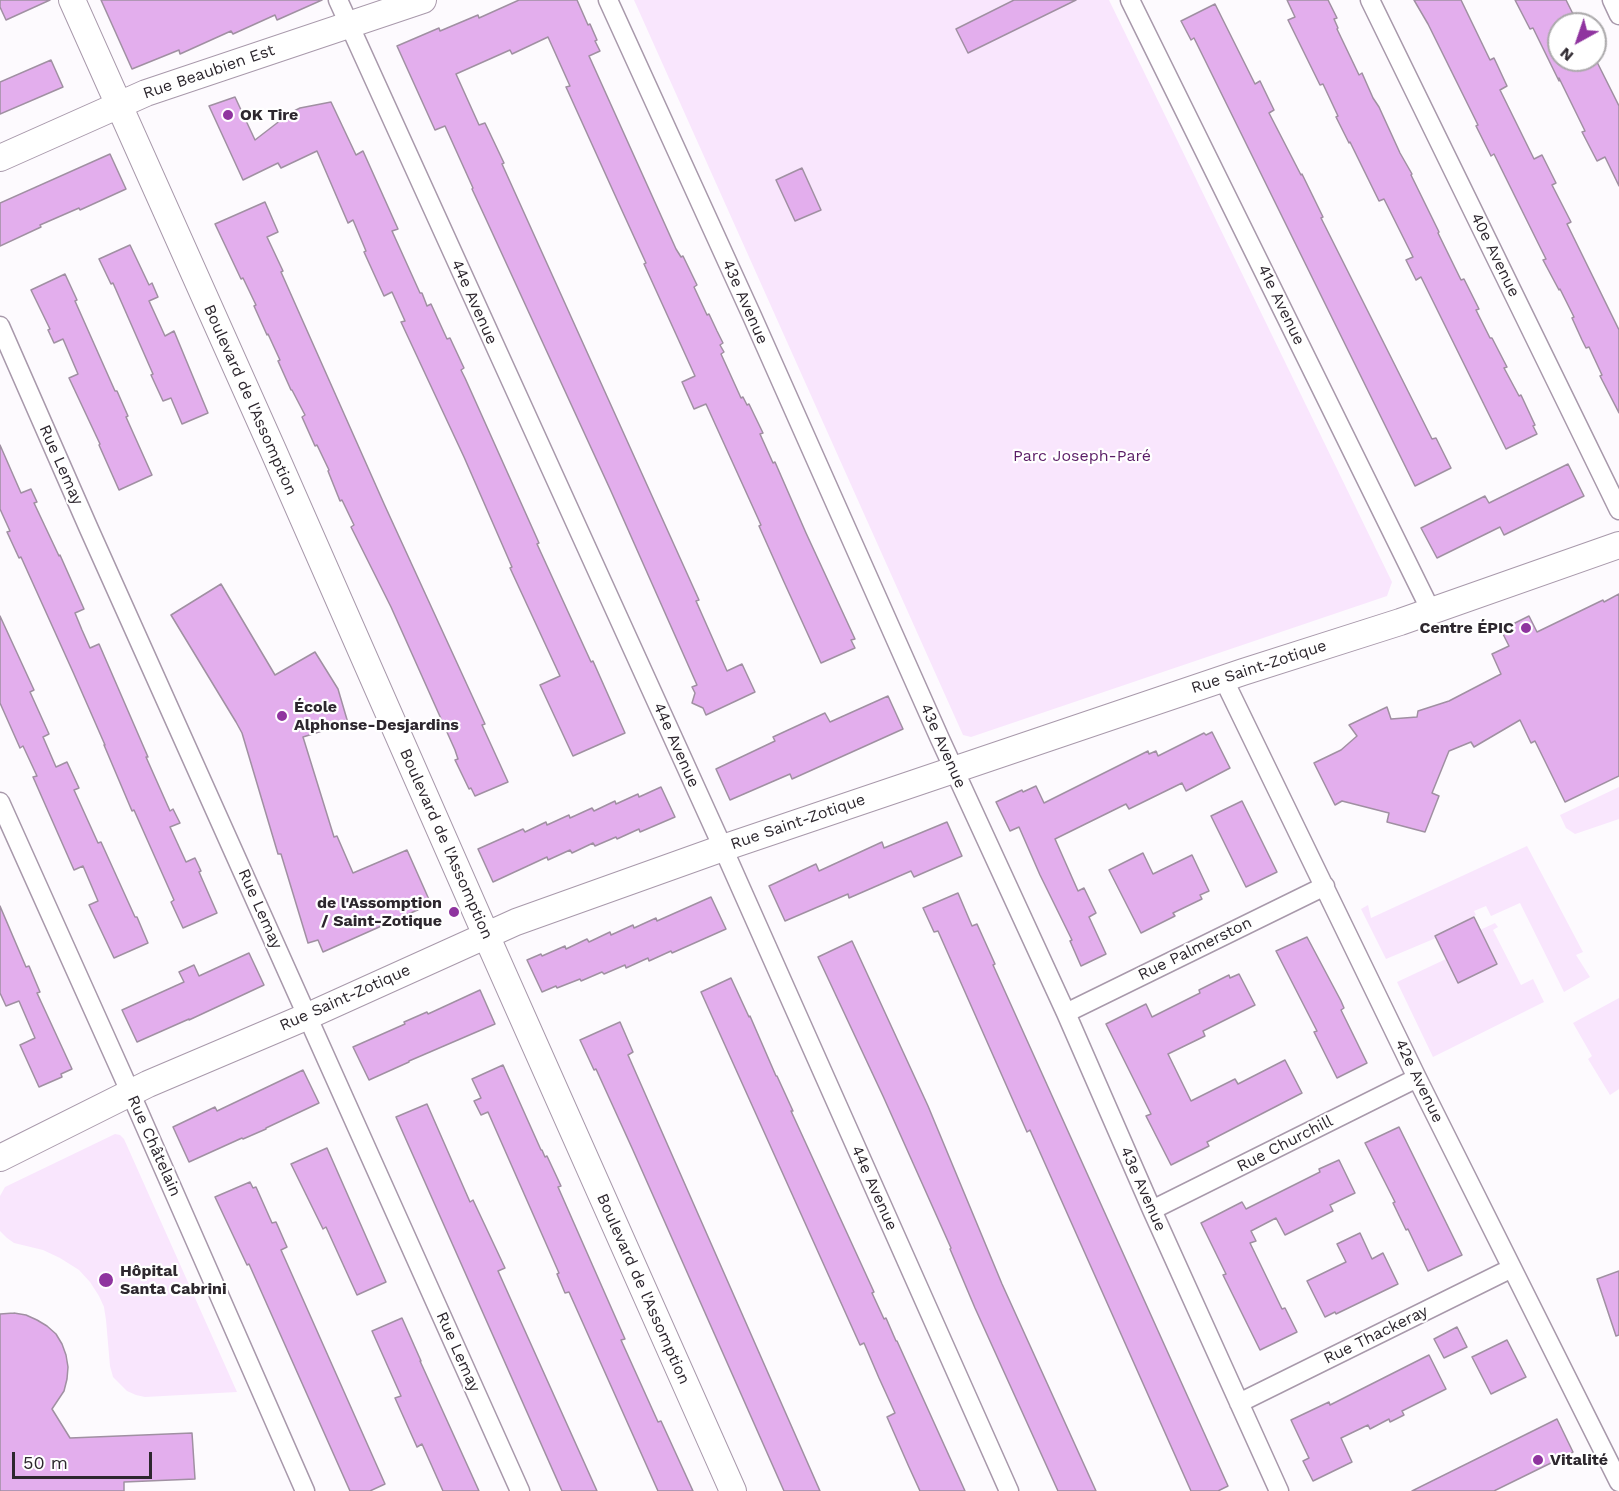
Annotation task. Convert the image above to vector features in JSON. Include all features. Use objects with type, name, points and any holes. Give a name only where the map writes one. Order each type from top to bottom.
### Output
[{"type":"street","name":"Boulevard de l'Assomption","points":[[72,0],[733,1491]]},
{"type":"street","name":"44e Avenue","points":[[338,0],[723,848],[1009,1491]]},
{"type":"street","name":"Rue Beaubien Est","points":[[0,158],[146,93],[423,0]]},
{"type":"street","name":"43e Avenue","points":[[608,0],[1066,1013],[1279,1491]]},
{"type":"street","name":"41e Avenue","points":[[1130,0],[1431,611]]},
{"type":"street","name":"40e Avenue","points":[[1370,0],[1619,510]]},
{"type":"street","points":[[1612,0],[1619,15]]},
{"type":"street","name":"Rue Lemay","points":[[0,326],[520,1491]]},
{"type":"street","name":"Rue Saint-Zotique","points":[[0,1158],[130,1092],[308,1016],[516,922],[954,769],[1223,678],[1431,611],[1619,545]]},
{"type":"street","name":"42e Avenue","points":[[1223,678],[1417,1078],[1619,1482]]},
{"type":"street","name":"Rue Châtelain","points":[[0,802],[305,1491]]},
{"type":"street","name":"Rue Palmerston","points":[[1066,1013],[1325,886]]},
{"type":"street","name":"Rue Churchill","points":[[1152,1210],[1417,1078]]},
{"type":"street","name":"Rue Thackeray","points":[[1239,1403],[1512,1268]]},
{"type":"green space","name":"Parc Joseph-Paré","points":[[634,0],[1109,0],[1392,582],[1387,596],[971,737],[963,735]]},
{"type":"green space","points":[[1619,787],[1619,819],[1575,834],[1566,828],[1560,815]]},
{"type":"green space","points":[[1527,846],[1583,952],[1576,955],[1590,977],[1564,992],[1520,903],[1491,916],[1486,906],[1474,911],[1476,915],[1435,936],[1436,938],[1386,959],[1361,909],[1368,905],[1371,918]]},
{"type":"green space","points":[[1495,923],[1498,927],[1493,930],[1521,985],[1533,979],[1544,1002],[1433,1057],[1397,982],[1446,959],[1458,983],[1480,930]]},
{"type":"green space","points":[[1619,998],[1619,1089],[1610,1095],[1588,1059],[1592,1056],[1573,1023]]},
{"type":"green space","points":[[115,1134],[124,1139],[237,1392],[145,1397],[127,1391],[113,1377],[104,1307],[90,1282],[79,1270],[60,1258],[43,1250],[14,1243],[0,1231],[0,1196],[5,1187]]},
{"type":"building","points":[[0,0],[50,0],[6,20],[0,7]]},
{"type":"building","points":[[101,0],[322,0],[277,20],[275,15],[233,34],[231,31],[180,54],[179,50],[132,69]]},
{"type":"building","points":[[519,0],[577,0],[588,25],[590,24],[600,51],[589,56],[676,249],[681,257],[683,256],[697,285],[694,287],[723,343],[720,345],[724,352],[721,354],[741,398],[743,397],[747,405],[749,404],[763,433],[760,434],[773,463],[775,462],[855,639],[851,640],[855,648],[821,663],[706,404],[694,409],[682,382],[695,376],[566,87],[570,86],[548,37],[512,54],[510,50],[456,74],[479,125],[485,123],[504,163],[502,164],[699,600],[696,601],[727,671],[742,664],[755,692],[706,715],[703,708],[692,703],[695,693],[692,687],[697,685],[445,126],[435,130],[397,46],[439,28],[440,31],[478,15],[479,18]]},
{"type":"building","points":[[1014,0],[1076,0],[968,53],[956,29]]},
{"type":"building","points":[[1287,0],[1328,0],[1337,18],[1334,19],[1337,29],[1359,75],[1362,73],[1379,107],[1461,280],[1464,279],[1479,309],[1476,310],[1507,367],[1504,368],[1519,396],[1521,395],[1537,434],[1506,449],[1421,277],[1416,280],[1406,260],[1413,257],[1384,199],[1379,201],[1336,117],[1338,116],[1323,84],[1320,85],[1288,20],[1295,17]]},
{"type":"building","points":[[1414,0],[1461,0],[1490,60],[1494,58],[1507,86],[1500,90],[1534,159],[1542,155],[1556,183],[1552,185],[1571,222],[1567,224],[1619,330],[1619,413],[1600,376],[1602,375],[1589,347],[1586,348],[1572,318],[1574,317],[1543,260],[1546,259],[1494,154],[1491,156],[1476,126],[1478,125]]},
{"type":"building","points":[[1515,0],[1566,0],[1572,12],[1547,12],[1547,57],[1533,28],[1530,29]]},
{"type":"building","points":[[1215,4],[1255,84],[1260,81],[1274,110],[1269,113],[1302,174],[1323,217],[1321,218],[1432,439],[1436,438],[1451,468],[1415,486],[1194,38],[1191,40],[1181,21]]},
{"type":"building","points":[[51,60],[63,87],[0,114],[0,82]]},
{"type":"building","points":[[1555,72],[1602,72],[1619,106],[1619,186],[1605,157],[1597,161],[1559,78],[1559,81]]},
{"type":"building","points":[[235,97],[255,140],[300,108],[331,102],[356,155],[363,151],[398,229],[392,231],[420,293],[427,306],[431,304],[447,339],[450,338],[464,368],[461,370],[539,543],[537,544],[625,733],[573,756],[540,685],[560,676],[510,568],[512,567],[464,457],[401,322],[405,321],[392,292],[384,296],[364,252],[366,251],[353,220],[348,223],[317,151],[281,168],[278,163],[243,180],[209,106]]},
{"type":"building","points":[[110,154],[126,189],[40,225],[41,227],[0,246],[0,203]]},
{"type":"building","points":[[802,168],[821,210],[795,221],[776,180]]},
{"type":"building","points":[[265,202],[278,232],[267,237],[283,271],[281,272],[485,724],[482,725],[508,782],[475,796],[471,788],[469,789],[455,760],[458,759],[455,750],[391,607],[351,527],[354,525],[342,500],[340,501],[329,470],[302,417],[305,415],[278,361],[280,360],[254,306],[256,305],[215,224]]},
{"type":"building","points":[[130,245],[149,285],[152,283],[158,297],[149,301],[165,336],[174,331],[208,413],[182,424],[171,398],[163,401],[113,283],[111,284],[99,259]]},
{"type":"building","points":[[65,274],[152,475],[119,490],[69,378],[78,374],[63,339],[54,343],[48,330],[50,329],[31,290]]},
{"type":"building","points":[[0,445],[21,493],[31,489],[37,502],[34,503],[84,609],[75,613],[82,630],[90,648],[99,644],[170,811],[173,809],[180,823],[170,827],[186,862],[195,858],[217,913],[183,928],[171,902],[174,900],[134,810],[132,811],[73,672],[21,557],[19,558],[7,532],[10,531],[0,509]]},
{"type":"building","points":[[1568,464],[1584,496],[1504,535],[1500,527],[1437,558],[1421,528],[1485,496],[1489,503]]},
{"type":"building","points":[[221,584],[275,675],[315,652],[338,689],[348,723],[303,737],[334,837],[337,836],[353,873],[407,850],[431,904],[323,952],[318,940],[308,943],[281,854],[278,854],[242,733],[171,615]]},
{"type":"building","points":[[1619,594],[1619,776],[1565,802],[1535,741],[1531,743],[1520,720],[1474,747],[1471,742],[1449,751],[1432,793],[1439,796],[1425,832],[1387,822],[1389,813],[1342,801],[1335,805],[1314,763],[1341,750],[1357,736],[1349,725],[1387,707],[1391,719],[1417,717],[1418,711],[1449,701],[1501,674],[1492,654],[1509,646],[1501,630],[1529,616],[1537,632]]},
{"type":"building","points":[[0,616],[34,690],[30,692],[49,734],[43,737],[56,767],[67,762],[79,788],[74,790],[148,943],[114,958],[89,905],[98,901],[83,866],[74,870],[33,777],[37,776],[23,746],[20,748],[0,703]]},
{"type":"building","points":[[888,696],[903,729],[792,779],[790,774],[730,800],[716,769],[775,741],[773,737],[825,713],[830,722]]},
{"type":"building","points":[[1212,732],[1230,768],[1186,791],[1182,783],[1129,809],[1126,804],[1055,839],[1078,891],[1084,888],[1096,913],[1089,917],[1106,954],[1081,966],[1070,941],[1072,940],[1019,827],[1010,831],[996,802],[1036,786],[1044,803],[1148,751],[1149,754],[1156,751],[1158,756],[1204,733],[1206,735]]},
{"type":"building","points":[[661,787],[675,817],[640,832],[639,829],[595,846],[593,843],[572,853],[570,850],[548,860],[547,857],[493,882],[478,849],[523,829],[525,832],[546,822],[547,825],[569,815],[570,818],[592,808],[594,811],[615,801],[616,804],[638,794],[639,797]]},
{"type":"building","points":[[1242,801],[1277,872],[1246,887],[1211,816]]},
{"type":"building","points":[[947,822],[962,856],[914,877],[911,871],[849,898],[848,894],[785,921],[769,886],[816,864],[819,871],[882,842],[884,848]]},
{"type":"building","points":[[1143,853],[1153,874],[1192,855],[1209,891],[1200,895],[1202,899],[1173,913],[1175,916],[1141,933],[1109,870]]},
{"type":"building","points":[[958,893],[972,926],[977,924],[995,964],[993,965],[1228,1486],[1218,1491],[1191,1491],[1030,1130],[1027,1132],[938,931],[934,932],[923,908]]},
{"type":"building","points":[[711,897],[726,929],[649,961],[648,958],[626,968],[625,965],[604,974],[602,972],[581,981],[580,979],[542,992],[527,960],[565,946],[566,949],[587,939],[589,942],[610,932],[611,935],[633,925],[634,928],[656,918],[657,921]]},
{"type":"building","points":[[0,906],[26,967],[29,966],[40,992],[37,993],[72,1069],[61,1074],[62,1077],[39,1087],[20,1045],[35,1038],[19,1001],[6,1006],[0,993]]},
{"type":"building","points":[[1474,917],[1497,964],[1458,983],[1435,936]]},
{"type":"building","points":[[1307,937],[1341,1001],[1344,1008],[1341,1010],[1367,1063],[1337,1078],[1314,1032],[1317,1031],[1276,951]]},
{"type":"building","points":[[852,941],[928,1106],[1002,1284],[1096,1491],[1058,1491],[883,1096],[818,957]]},
{"type":"building","points":[[249,953],[264,985],[137,1042],[122,1010],[184,982],[179,972],[194,965],[199,976]]},
{"type":"building","points":[[1239,974],[1255,1005],[1203,1031],[1205,1036],[1168,1054],[1191,1101],[1235,1079],[1238,1084],[1285,1060],[1302,1093],[1207,1142],[1209,1146],[1171,1165],[1146,1116],[1151,1114],[1106,1024],[1146,1004],[1152,1017],[1200,993],[1199,990],[1229,975],[1230,978]]},
{"type":"building","points":[[731,978],[793,1111],[791,1111],[874,1292],[872,1293],[897,1341],[965,1491],[920,1491],[909,1467],[887,1417],[895,1413],[864,1343],[860,1345],[701,992]]},
{"type":"building","points":[[480,990],[495,1024],[369,1080],[353,1047],[405,1024],[404,1022],[427,1012],[428,1014]]},
{"type":"building","points":[[620,1022],[633,1052],[628,1055],[820,1491],[784,1491],[632,1148],[596,1069],[594,1070],[580,1040]]},
{"type":"building","points":[[503,1065],[541,1150],[545,1157],[547,1156],[561,1186],[558,1187],[625,1339],[621,1340],[658,1422],[661,1421],[693,1491],[658,1491],[569,1292],[565,1293],[557,1274],[559,1273],[488,1112],[481,1115],[474,1101],[481,1098],[472,1079]]},
{"type":"building","points":[[303,1070],[319,1103],[189,1162],[173,1127],[215,1107],[217,1111]]},
{"type":"building","points":[[427,1104],[470,1202],[473,1200],[505,1268],[498,1271],[597,1491],[562,1491],[396,1117]]},
{"type":"building","points":[[1399,1127],[1462,1255],[1428,1271],[1365,1143]]},
{"type":"building","points":[[327,1148],[386,1282],[357,1295],[326,1227],[323,1229],[291,1164]]},
{"type":"building","points":[[1339,1160],[1355,1193],[1330,1205],[1333,1211],[1285,1235],[1276,1218],[1251,1231],[1256,1241],[1250,1243],[1282,1309],[1285,1308],[1297,1332],[1260,1350],[1223,1275],[1226,1274],[1201,1223],[1242,1202],[1246,1209]]},
{"type":"building","points":[[250,1182],[253,1188],[256,1187],[272,1223],[276,1222],[287,1247],[281,1250],[385,1484],[370,1491],[350,1491],[249,1264],[247,1265],[215,1197]]},
{"type":"building","points":[[1360,1233],[1372,1259],[1383,1253],[1398,1284],[1325,1317],[1307,1281],[1346,1262],[1337,1244]]},
{"type":"building","points":[[1619,1271],[1619,1335],[1616,1336],[1597,1279]]},
{"type":"building","points":[[0,1314],[26,1315],[47,1326],[62,1344],[68,1367],[67,1379],[64,1391],[52,1409],[70,1438],[192,1433],[195,1479],[124,1482],[124,1491],[0,1491]]},
{"type":"building","points":[[402,1318],[479,1491],[443,1491],[422,1444],[417,1447],[395,1398],[401,1396],[372,1331]]},
{"type":"building","points":[[1457,1327],[1467,1347],[1444,1358],[1434,1339]]},
{"type":"building","points":[[1507,1340],[1526,1377],[1491,1394],[1472,1357]]},
{"type":"building","points":[[1429,1355],[1446,1389],[1402,1411],[1404,1415],[1390,1422],[1389,1419],[1370,1429],[1368,1425],[1341,1438],[1352,1462],[1313,1481],[1303,1461],[1309,1458],[1291,1420],[1329,1402],[1330,1405]]},
{"type":"building","points":[[1557,1419],[1573,1452],[1555,1461],[1494,1491],[1412,1491]]},
{"type":"place","name":"OK Tire","points":[[228,115]]},
{"type":"place","name":"Centre ÉPIC","points":[[1526,628]]},
{"type":"place","name":"École Alphonse-Desjardins","points":[[282,716]]},
{"type":"place","name":"de l'Assomption / Saint-Zotique","points":[[454,912]]},
{"type":"place","name":"Hôpital Santa Cabrini","points":[[106,1280]]},
{"type":"place","name":"Vitalité","points":[[1538,1460]]}]
